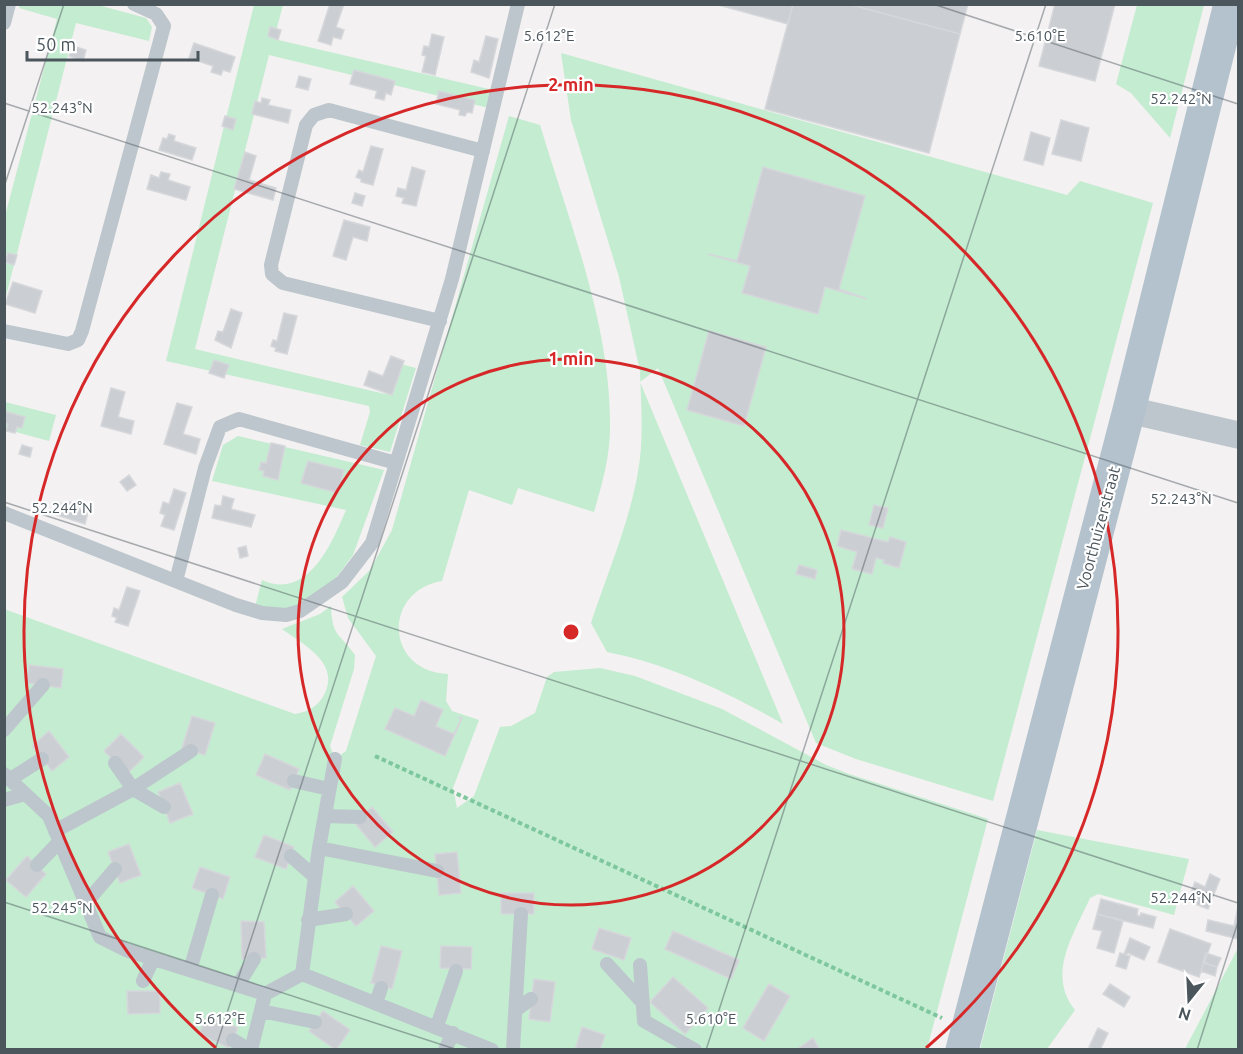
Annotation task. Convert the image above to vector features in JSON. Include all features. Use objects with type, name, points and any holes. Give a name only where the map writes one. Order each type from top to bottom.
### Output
[{"type":"main road","name":"Voorthuizerstraat","points":[[965,1038],[1129,410],[1230,4]]},
{"type":"street","points":[[1129,410],[1239,435]]},
{"type":"lane","points":[[4,23],[9,4]]},
{"type":"lane","points":[[4,331],[68,344],[78,340],[82,331],[164,26],[156,14],[134,4]]},
{"type":"lane","points":[[4,513],[262,613],[286,615],[300,610],[342,582],[372,543],[440,321],[518,4]]},
{"type":"lane","points":[[440,321],[283,283],[272,274],[271,265],[306,125],[314,115],[329,110],[483,151]]},
{"type":"lane","points":[[176,581],[205,468],[220,427],[229,422],[239,419],[396,463]]},
{"type":"lane","points":[[4,730],[44,686]]},
{"type":"lane","points":[[37,865],[57,836],[191,751]]},
{"type":"lane","points":[[42,759],[7,777],[49,816],[100,937],[126,951],[265,994],[302,975],[437,1026],[492,1050]]},
{"type":"lane","points":[[302,975],[319,848],[335,759]]},
{"type":"lane","points":[[115,763],[133,789],[164,807]]},
{"type":"lane","points":[[294,781],[330,789]]},
{"type":"lane","points":[[4,800],[25,794]]},
{"type":"lane","points":[[325,816],[360,817]]},
{"type":"lane","points":[[319,848],[437,871]]},
{"type":"lane","points":[[291,856],[315,877]]},
{"type":"lane","points":[[85,904],[115,869]]},
{"type":"lane","points":[[190,970],[212,895]]},
{"type":"lane","points":[[309,920],[346,914]]},
{"type":"lane","points":[[513,1050],[521,914]]},
{"type":"lane","points":[[143,981],[153,959]]},
{"type":"lane","points":[[238,986],[254,959]]},
{"type":"lane","points":[[607,964],[642,1002]]},
{"type":"lane","points":[[640,965],[644,1021],[695,1050]]},
{"type":"lane","points":[[437,1026],[456,970]]},
{"type":"lane","points":[[376,1003],[381,988]]},
{"type":"lane","points":[[232,1040],[250,1050],[265,994]]},
{"type":"lane","points":[[517,1009],[531,999]]},
{"type":"lane","points":[[261,1011],[315,1022]]},
{"type":"lane","points":[[445,1050],[453,1033]]},
{"type":"path","points":[[375,756],[936,1014],[965,1038]]},
{"type":"green space","points":[[20,5],[98,5],[146,18],[152,27],[149,41],[76,23],[5,300],[5,216],[57,19],[19,8]]},
{"type":"green space","points":[[254,5],[283,5],[274,39],[493,90],[489,108],[269,55],[195,349],[385,394],[393,362],[416,368],[390,452],[360,445],[370,412],[369,406],[166,361]]},
{"type":"green space","points":[[1137,5],[1204,5],[1170,138],[1131,93],[1116,84]]},
{"type":"green space","points":[[561,53],[1067,195],[1080,181],[1153,203],[993,801],[856,759],[816,743],[658,368],[640,382],[640,371],[619,277],[571,120]]},
{"type":"green space","points":[[509,116],[540,125],[575,236],[604,350],[610,438],[605,470],[594,512],[518,488],[512,505],[469,490],[442,581],[422,588],[409,599],[401,614],[399,630],[403,646],[412,660],[427,670],[448,674],[446,701],[452,711],[479,720],[453,788],[457,808],[474,796],[500,727],[511,726],[535,713],[547,677],[554,672],[600,668],[635,676],[722,709],[826,765],[849,774],[988,819],[927,1049],[5,1049],[4,609],[295,714],[309,710],[320,701],[328,682],[327,672],[317,655],[282,629],[320,614],[331,606],[335,630],[355,655],[354,669],[330,746],[335,759],[346,751],[376,656],[348,618],[342,597],[370,570],[392,530]]},
{"type":"green space","points":[[640,383],[783,724],[741,701],[676,672],[607,652],[591,623],[623,530],[638,472],[642,422]]},
{"type":"green space","points":[[5,402],[56,415],[49,441],[5,429]]},
{"type":"green space","points":[[238,436],[384,470],[353,555],[333,582],[311,599],[287,610],[255,607],[262,580],[278,584],[293,583],[305,576],[325,552],[346,510],[212,481],[223,445]]},
{"type":"green space","points":[[1037,830],[1189,859],[1174,915],[1098,894],[1090,898],[1071,940],[1063,968],[1063,982],[1067,996],[1075,1010],[1047,1049],[980,1049]]},
{"type":"green space","points":[[1238,948],[1238,1049],[1185,1049]]},
{"type":"building","points":[[330,4],[344,4],[336,27],[344,30],[341,39],[333,37],[331,45],[318,41]]},
{"type":"building","points":[[715,4],[793,4],[788,24]]},
{"type":"building","points":[[793,4],[848,4],[960,34],[929,153],[765,109]]},
{"type":"building","points":[[848,4],[968,4],[960,34]]},
{"type":"building","points":[[1055,4],[1115,4],[1095,81],[1039,66]]},
{"type":"building","points":[[270,27],[281,30],[278,40],[268,36]]},
{"type":"building","points":[[432,34],[444,37],[435,75],[422,72],[426,56],[422,55],[424,46],[429,47]]},
{"type":"building","points":[[486,36],[498,39],[489,78],[471,72],[474,60],[479,62]]},
{"type":"building","points":[[194,43],[235,57],[230,72],[223,70],[221,75],[211,72],[213,66],[189,58]]},
{"type":"building","points":[[73,46],[86,50],[83,61],[69,56]]},
{"type":"building","points":[[354,70],[395,81],[391,95],[386,93],[384,100],[375,98],[377,91],[350,84]]},
{"type":"building","points":[[299,76],[311,79],[308,90],[296,87]]},
{"type":"building","points":[[439,91],[475,100],[472,113],[467,112],[465,116],[459,115],[460,110],[436,104]]},
{"type":"building","points":[[262,98],[270,100],[268,105],[291,110],[288,123],[252,114],[255,101],[261,103]]},
{"type":"building","points":[[225,116],[236,119],[233,130],[222,126]]},
{"type":"building","points":[[1061,120],[1089,128],[1081,161],[1052,154]]},
{"type":"building","points":[[1031,132],[1050,138],[1043,165],[1024,160]]},
{"type":"building","points":[[169,134],[175,136],[174,141],[196,148],[192,160],[159,150],[163,138],[167,139]]},
{"type":"building","points":[[371,146],[383,149],[373,185],[361,182],[361,179],[356,177],[359,170],[363,172]]},
{"type":"building","points":[[245,152],[256,156],[249,180],[276,188],[273,200],[234,189]]},
{"type":"building","points":[[412,167],[425,171],[416,206],[402,203],[404,198],[396,196],[398,188],[406,190]]},
{"type":"building","points":[[763,167],[865,196],[839,289],[867,299],[825,287],[818,314],[742,293],[750,266],[708,254],[737,261]]},
{"type":"building","points":[[161,172],[170,174],[168,180],[190,187],[186,200],[147,189],[151,175],[159,178]]},
{"type":"building","points":[[355,193],[365,196],[362,206],[352,203]]},
{"type":"building","points":[[344,220],[370,227],[367,241],[353,237],[346,260],[333,256]]},
{"type":"building","points":[[8,253],[17,255],[14,265],[5,262]]},
{"type":"building","points":[[13,282],[42,291],[35,313],[5,304]]},
{"type":"building","points":[[231,309],[242,313],[231,348],[215,340],[218,331],[223,332]]},
{"type":"building","points":[[284,313],[297,316],[287,354],[275,351],[276,348],[271,346],[273,340],[277,341]]},
{"type":"building","points":[[709,331],[766,347],[744,426],[687,410]]},
{"type":"building","points":[[391,356],[404,361],[392,395],[364,385],[369,371],[383,376]]},
{"type":"building","points":[[214,360],[229,365],[224,378],[209,373]]},
{"type":"building","points":[[111,388],[125,392],[118,417],[134,421],[131,434],[101,426]]},
{"type":"building","points":[[177,403],[192,407],[183,434],[200,439],[196,454],[164,444]]},
{"type":"building","points":[[4,411],[25,417],[22,428],[17,427],[15,433],[6,431],[8,424],[4,423]]},
{"type":"building","points":[[271,443],[285,446],[278,480],[263,476],[264,471],[259,470],[261,462],[266,463]]},
{"type":"building","points":[[22,445],[32,448],[30,457],[19,454]]},
{"type":"building","points":[[308,461],[344,470],[338,493],[301,483]]},
{"type":"building","points":[[129,475],[136,485],[127,491],[120,482]]},
{"type":"building","points":[[174,489],[186,493],[174,530],[161,526],[165,515],[160,513],[163,502],[169,504]]},
{"type":"building","points":[[223,496],[234,499],[231,509],[255,515],[251,527],[212,518],[215,505],[221,506]]},
{"type":"building","points":[[57,502],[69,506],[70,502],[78,504],[77,508],[88,512],[85,524],[54,514]]},
{"type":"building","points":[[874,505],[888,508],[883,528],[869,525]]},
{"type":"building","points":[[841,530],[888,542],[890,537],[906,542],[899,568],[876,558],[872,574],[852,569],[857,552],[837,546]]},
{"type":"building","points":[[246,546],[248,556],[240,558],[238,548]]},
{"type":"building","points":[[799,565],[817,570],[815,579],[796,574]]},
{"type":"building","points":[[127,587],[140,591],[128,626],[115,622],[117,618],[112,616],[114,608],[119,610]]},
{"type":"building","points":[[29,665],[63,669],[61,688],[27,683]]},
{"type":"building","points":[[421,700],[443,710],[436,726],[454,734],[461,719],[458,717],[462,718],[445,756],[385,729],[395,708],[414,716]]},
{"type":"building","points":[[192,716],[215,723],[205,755],[182,748]]},
{"type":"building","points":[[49,731],[69,757],[52,771],[32,746]]},
{"type":"building","points":[[121,734],[144,757],[127,774],[104,751]]},
{"type":"building","points":[[265,754],[299,769],[290,790],[256,775]]},
{"type":"building","points":[[180,783],[193,814],[170,823],[158,792]]},
{"type":"building","points":[[372,807],[393,832],[375,847],[354,822]]},
{"type":"building","points":[[264,835],[294,847],[286,869],[255,857]]},
{"type":"building","points":[[129,844],[141,875],[120,883],[108,852]]},
{"type":"building","points":[[457,852],[461,893],[439,895],[435,854]]},
{"type":"building","points":[[27,856],[46,874],[26,897],[6,880]]},
{"type":"building","points":[[200,867],[230,877],[223,899],[192,888]]},
{"type":"building","points":[[1210,874],[1220,879],[1208,909],[1188,901],[1195,882],[1205,887]]},
{"type":"building","points":[[353,886],[374,911],[356,926],[335,902]]},
{"type":"building","points":[[501,893],[534,893],[534,914],[501,914]]},
{"type":"building","points":[[1101,899],[1138,909],[1137,915],[1140,916],[1141,913],[1156,917],[1153,928],[1097,914]]},
{"type":"building","points":[[1238,907],[1238,939],[1206,931],[1208,920],[1234,926]]},
{"type":"building","points":[[1097,914],[1123,921],[1114,953],[1097,948],[1102,931],[1093,929]]},
{"type":"building","points":[[241,921],[264,922],[266,958],[242,959]]},
{"type":"building","points":[[599,928],[631,938],[624,960],[592,949]]},
{"type":"building","points":[[1170,929],[1211,944],[1199,977],[1158,962]]},
{"type":"building","points":[[673,931],[739,960],[731,979],[665,949]]},
{"type":"building","points":[[1130,938],[1150,947],[1144,960],[1128,953],[1126,955],[1130,956],[1126,969],[1116,966],[1120,953],[1124,954]]},
{"type":"building","points":[[381,946],[402,951],[392,989],[371,983]]},
{"type":"building","points":[[441,946],[472,947],[471,969],[440,968]]},
{"type":"building","points":[[1206,953],[1221,958],[1217,967],[1203,962]]},
{"type":"building","points":[[1204,963],[1217,967],[1215,976],[1201,971]]},
{"type":"building","points":[[673,977],[708,1008],[685,1034],[650,1002]]},
{"type":"building","points":[[534,979],[555,982],[550,1022],[529,1019]]},
{"type":"building","points":[[769,984],[790,996],[764,1041],[743,1028]]},
{"type":"building","points":[[1110,984],[1130,997],[1124,1007],[1103,994]]},
{"type":"building","points":[[127,991],[160,991],[160,1013],[128,1014]]},
{"type":"building","points":[[323,1011],[350,1030],[336,1050],[309,1031]]},
{"type":"building","points":[[208,1014],[238,1028],[229,1048],[199,1034]]},
{"type":"building","points":[[582,1027],[605,1035],[600,1050],[575,1050]]},
{"type":"building","points":[[1098,1028],[1108,1033],[1100,1050],[1094,1050],[1089,1047]]},
{"type":"building","points":[[813,1038],[820,1050],[796,1050]]}]
